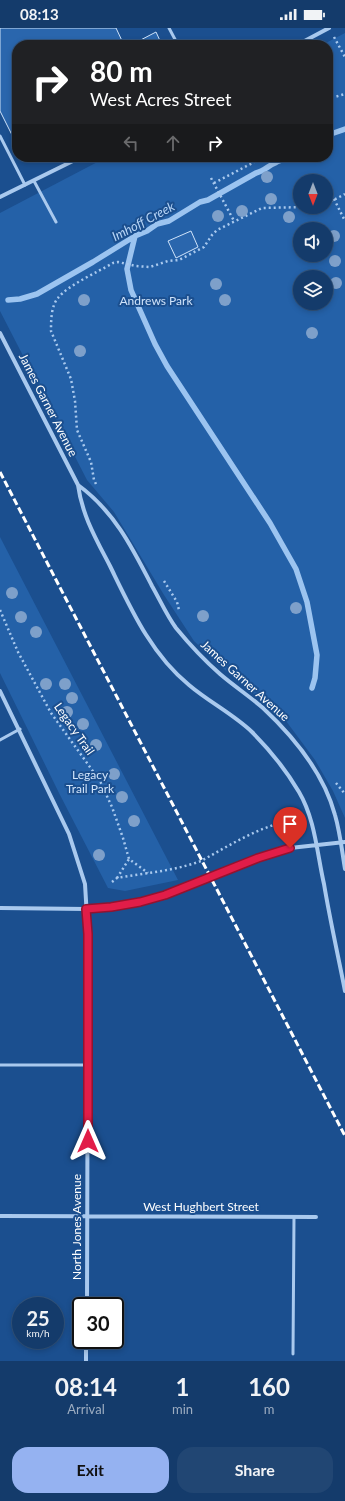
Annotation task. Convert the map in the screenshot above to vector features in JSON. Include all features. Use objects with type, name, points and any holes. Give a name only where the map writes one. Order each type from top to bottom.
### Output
[{"type":"street","points":[[306,40],[329,28]]},
{"type":"street","points":[[0,197],[71,162]]},
{"type":"street","name":"James Garner Avenue","points":[[0,333],[78,485],[80,502],[90,526],[137,621],[153,646],[170,667],[189,685],[252,732],[280,763],[299,793],[310,818],[345,991]]},
{"type":"street","name":"James Garner Avenue","points":[[78,485],[92,495],[110,514],[130,544],[175,627],[195,651],[221,675],[262,708],[285,730],[308,760],[324,787],[335,814],[343,842],[345,869]]},
{"type":"street","name":"North Jones Avenue","points":[[0,691],[20,729],[69,834],[85,884],[88,934],[87,1297]]},
{"type":"street","points":[[0,908],[86,909],[111,907],[140,902],[165,895],[258,858],[290,848],[343,842]]},
{"type":"street","name":"West Hughbert Street","points":[[0,1216],[316,1217]]},
{"type":"street","points":[[86,1349],[86,1361]]},
{"type":"lane","points":[[169,28],[175,40]]},
{"type":"lane","points":[[0,136],[12,160]]},
{"type":"lane","points":[[13,162],[25,185]]},
{"type":"lane","points":[[34,181],[56,222]]},
{"type":"lane","points":[[0,740],[20,729]]},
{"type":"lane","points":[[0,1065],[88,1065]]},
{"type":"lane","points":[[293,1354],[294,1217]]},
{"type":"path","points":[[333,34],[345,57]]},
{"type":"path","points":[[333,97],[345,94]]},
{"type":"path","points":[[214,183],[254,162]]},
{"type":"path","points":[[211,178],[234,221]]},
{"type":"path","points":[[345,194],[334,199],[345,221]]},
{"type":"path","points":[[99,489],[94,480],[91,462],[77,430],[75,400],[71,379],[51,331],[51,322],[57,299],[66,290],[113,263],[122,262],[136,266],[150,267],[168,261],[179,260],[204,247],[217,230],[262,208],[293,207]]},
{"type":"path","points":[[161,578],[170,588],[177,602],[181,615]]},
{"type":"path","name":"Legacy Trail","points":[[0,610],[18,652],[51,713],[100,782],[112,807],[123,838],[128,859]]},
{"type":"path","points":[[333,778],[345,794]]},
{"type":"path","points":[[117,878],[175,869],[202,861],[251,834],[269,826],[292,820]]},
{"type":"path","points":[[112,882],[117,878],[128,859],[148,873]]},
{"type":"green space","name":"Andrews Park","points":[[345,33],[345,818],[333,791],[315,760],[286,721],[218,664],[194,641],[164,595],[114,512],[87,480],[0,311],[0,213],[97,162],[333,162],[333,40],[332,40]]},
{"type":"green space","name":"Legacy Trail Park","points":[[0,537],[178,880],[125,891],[108,888],[0,673]]},
{"type":"building","points":[[0,28],[116,28],[122,40],[12,40],[12,135],[0,111]]},
{"type":"building","points":[[156,32],[160,40],[141,40]]},
{"type":"building","points":[[191,231],[198,247],[176,258],[168,241]]},
{"type":"waterway","name":"Imhoff Creek","points":[[333,133],[345,129]]},
{"type":"waterway","name":"Imhoff Creek","points":[[8,300],[20,299],[37,294],[135,236],[147,231],[157,224],[169,221],[200,202],[208,200],[276,162]]},
{"type":"waterway","points":[[135,236],[127,269],[131,290],[155,344],[167,366],[270,523],[296,569],[307,602],[317,655],[315,678],[312,688]]},
{"type":"railway","points":[[0,472],[345,1136]]},
{"type":"route","points":[[88,1141],[88,934],[86,909],[111,907],[140,902],[165,895],[211,878],[258,858],[290,848]]}]
